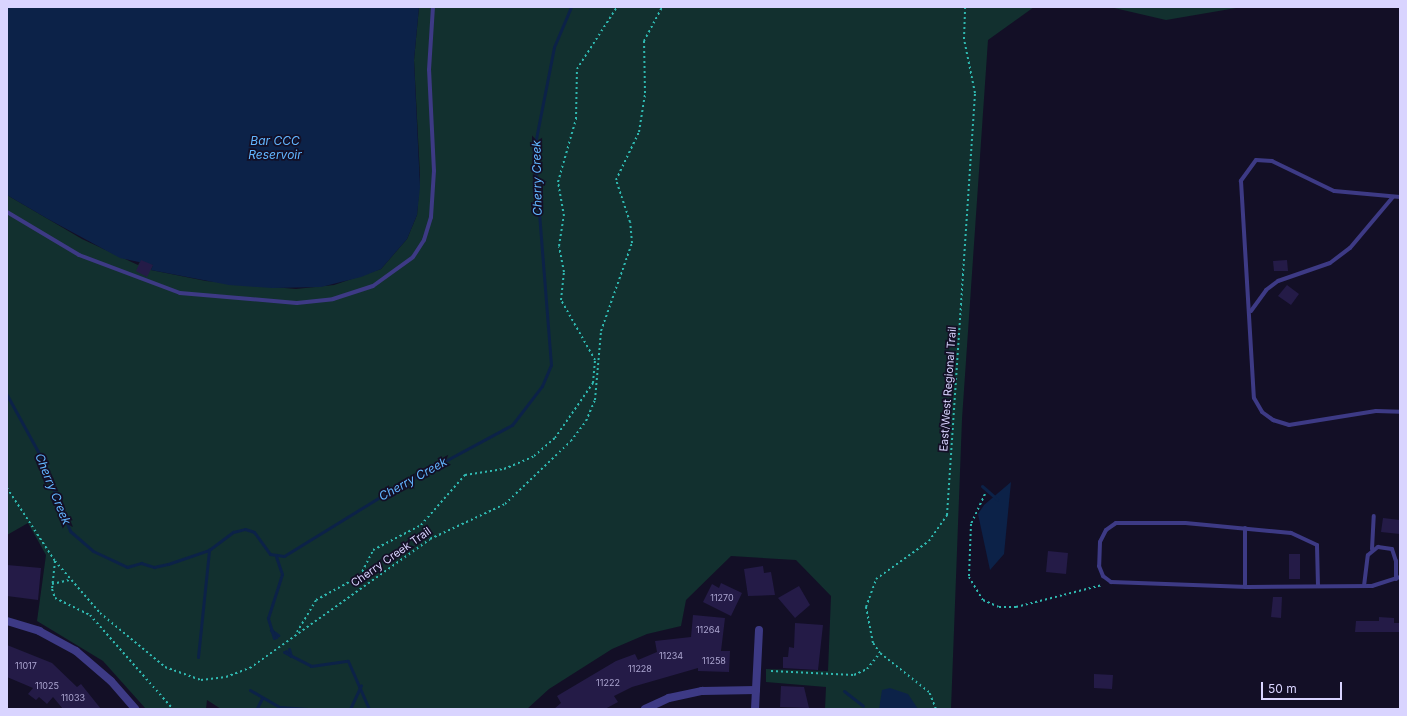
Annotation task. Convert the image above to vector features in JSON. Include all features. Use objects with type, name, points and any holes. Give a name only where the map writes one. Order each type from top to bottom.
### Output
[{"type":"street","points":[[7,621],[39,631],[76,651],[111,681],[135,709]]},
{"type":"street","points":[[755,709],[759,630]]},
{"type":"street","points":[[645,709],[669,698],[702,690],[756,690]]},
{"type":"lane","points":[[7,212],[79,255],[180,293],[297,303],[333,299],[373,286],[413,256],[430,225],[434,184],[429,70],[433,7]]},
{"type":"lane","points":[[1400,197],[1334,191],[1272,161],[1256,160],[1241,181],[1254,398],[1262,412],[1273,420],[1307,424],[1376,411],[1400,412]]},
{"type":"lane","points":[[1250,312],[1266,290],[1278,281],[1330,263],[1350,248],[1393,197]]},
{"type":"lane","points":[[1364,586],[1372,549],[1374,516]]},
{"type":"lane","points":[[1318,586],[1317,545],[1309,538],[1245,528],[1116,523],[1106,530],[1100,542],[1099,566],[1103,576],[1111,582],[1245,587],[1364,586],[1398,578],[1396,561],[1392,549],[1372,549]]},
{"type":"lane","points":[[1245,528],[1245,587]]},
{"type":"path","points":[[297,633],[316,600],[360,576],[373,550],[421,525],[465,475],[504,469],[534,456],[555,438],[593,383],[595,360],[561,300],[564,272],[559,246],[564,216],[558,182],[576,119],[577,69],[617,7]]},
{"type":"path","name":"Cherry Creek Trail","points":[[7,488],[55,561],[100,613],[150,656],[170,670],[189,678],[214,680],[237,674],[430,539],[505,504],[565,448],[586,421],[597,392],[601,332],[632,243],[630,222],[617,191],[617,172],[639,132],[645,93],[644,41],[662,7]]},
{"type":"path","name":"East/West Regional Trail","points":[[936,709],[921,683],[880,653],[868,626],[869,593],[883,571],[940,530],[949,500],[975,93],[964,39],[965,7]]},
{"type":"path","points":[[984,494],[971,524],[970,577],[983,600],[999,607],[1016,607],[1111,582]]},
{"type":"path","points":[[55,561],[52,584],[55,598],[90,615],[173,709]]},
{"type":"path","points":[[52,584],[70,580]]},
{"type":"path","points":[[772,671],[857,674],[880,653]]},
{"type":"green space","points":[[419,7],[1034,7],[988,40],[962,419],[951,709],[825,709],[826,687],[766,682],[766,669],[828,671],[831,596],[796,560],[731,556],[686,600],[681,626],[647,634],[612,649],[549,689],[527,709],[221,709],[207,700],[206,709],[146,709],[103,661],[37,621],[46,555],[28,523],[7,535],[7,195],[82,239],[138,265],[141,260],[153,265],[151,270],[206,281],[296,289],[334,285],[381,269],[407,239],[417,215],[420,176],[414,60]]},
{"type":"green space","points":[[1110,7],[1242,7],[1166,20]]},
{"type":"water","name":"Bar CCC Reservoir","points":[[7,7],[419,7],[414,60],[420,187],[417,215],[407,239],[381,269],[361,277],[321,287],[272,288],[229,285],[151,270],[153,265],[120,258],[48,219],[7,195]]},
{"type":"water","points":[[1011,482],[1004,554],[990,570],[978,514],[984,505]]},
{"type":"water","points":[[890,688],[908,694],[918,709],[879,709],[882,690]]},
{"type":"building","points":[[141,260],[153,265],[147,277],[136,271]]},
{"type":"building","points":[[1287,260],[1288,271],[1274,271],[1273,261]]},
{"type":"building","points":[[1287,285],[1299,294],[1291,305],[1278,296]]},
{"type":"building","points":[[1383,518],[1400,520],[1400,534],[1381,532]]},
{"type":"building","points":[[1048,551],[1068,553],[1066,574],[1046,572]]},
{"type":"building","points":[[1289,554],[1300,554],[1300,579],[1289,579]]},
{"type":"building","points":[[7,565],[41,568],[38,600],[7,596]]},
{"type":"building","points":[[763,566],[764,573],[771,572],[775,595],[748,596],[744,569]]},
{"type":"building","points":[[721,583],[742,593],[731,616],[703,602],[712,584],[719,588]]},
{"type":"building","points":[[799,586],[810,605],[795,618],[778,598]]},
{"type":"building","points":[[1273,597],[1282,597],[1281,618],[1271,617]]},
{"type":"building","points":[[693,615],[725,618],[721,651],[730,651],[729,672],[698,671],[698,668],[632,687],[614,696],[618,702],[605,709],[554,709],[561,703],[557,696],[616,661],[635,654],[638,660],[657,652],[655,641],[691,637]]},
{"type":"building","points":[[1379,617],[1394,618],[1394,623],[1400,623],[1400,632],[1355,632],[1356,621],[1379,621]]},
{"type":"building","points":[[795,623],[823,625],[818,670],[783,668],[783,657],[788,657],[789,647],[794,648]]},
{"type":"building","points":[[7,645],[52,663],[77,687],[81,684],[101,709],[63,709],[53,697],[47,704],[39,697],[36,700],[28,694],[33,688],[7,677]]},
{"type":"building","points":[[1094,674],[1113,675],[1112,689],[1094,688]]},
{"type":"building","points":[[781,686],[804,687],[809,708],[780,707]]},
{"type":"waterway","name":"Cherry Creek","points":[[7,395],[41,457],[70,531],[93,551],[127,567],[141,563],[154,567],[168,564],[209,550],[233,532],[245,529],[254,532],[270,554],[284,556],[393,489],[512,425],[542,386],[551,365],[534,149],[554,47],[571,7]]},
{"type":"waterway","points":[[982,486],[997,499]]},
{"type":"waterway","points":[[198,657],[209,550]]},
{"type":"waterway","points":[[274,638],[268,618],[282,574],[276,557]]},
{"type":"waterway","points":[[271,630],[278,635]]},
{"type":"waterway","points":[[271,630],[276,637]]},
{"type":"waterway","points":[[289,649],[291,656]]},
{"type":"waterway","points":[[286,651],[291,656]]},
{"type":"waterway","points":[[284,652],[311,666],[348,661],[369,709]]},
{"type":"waterway","points":[[350,709],[361,685]]},
{"type":"waterway","points":[[250,690],[280,707],[311,709]]},
{"type":"waterway","points":[[844,691],[863,706]]},
{"type":"waterway","points":[[257,708],[262,698]]}]
